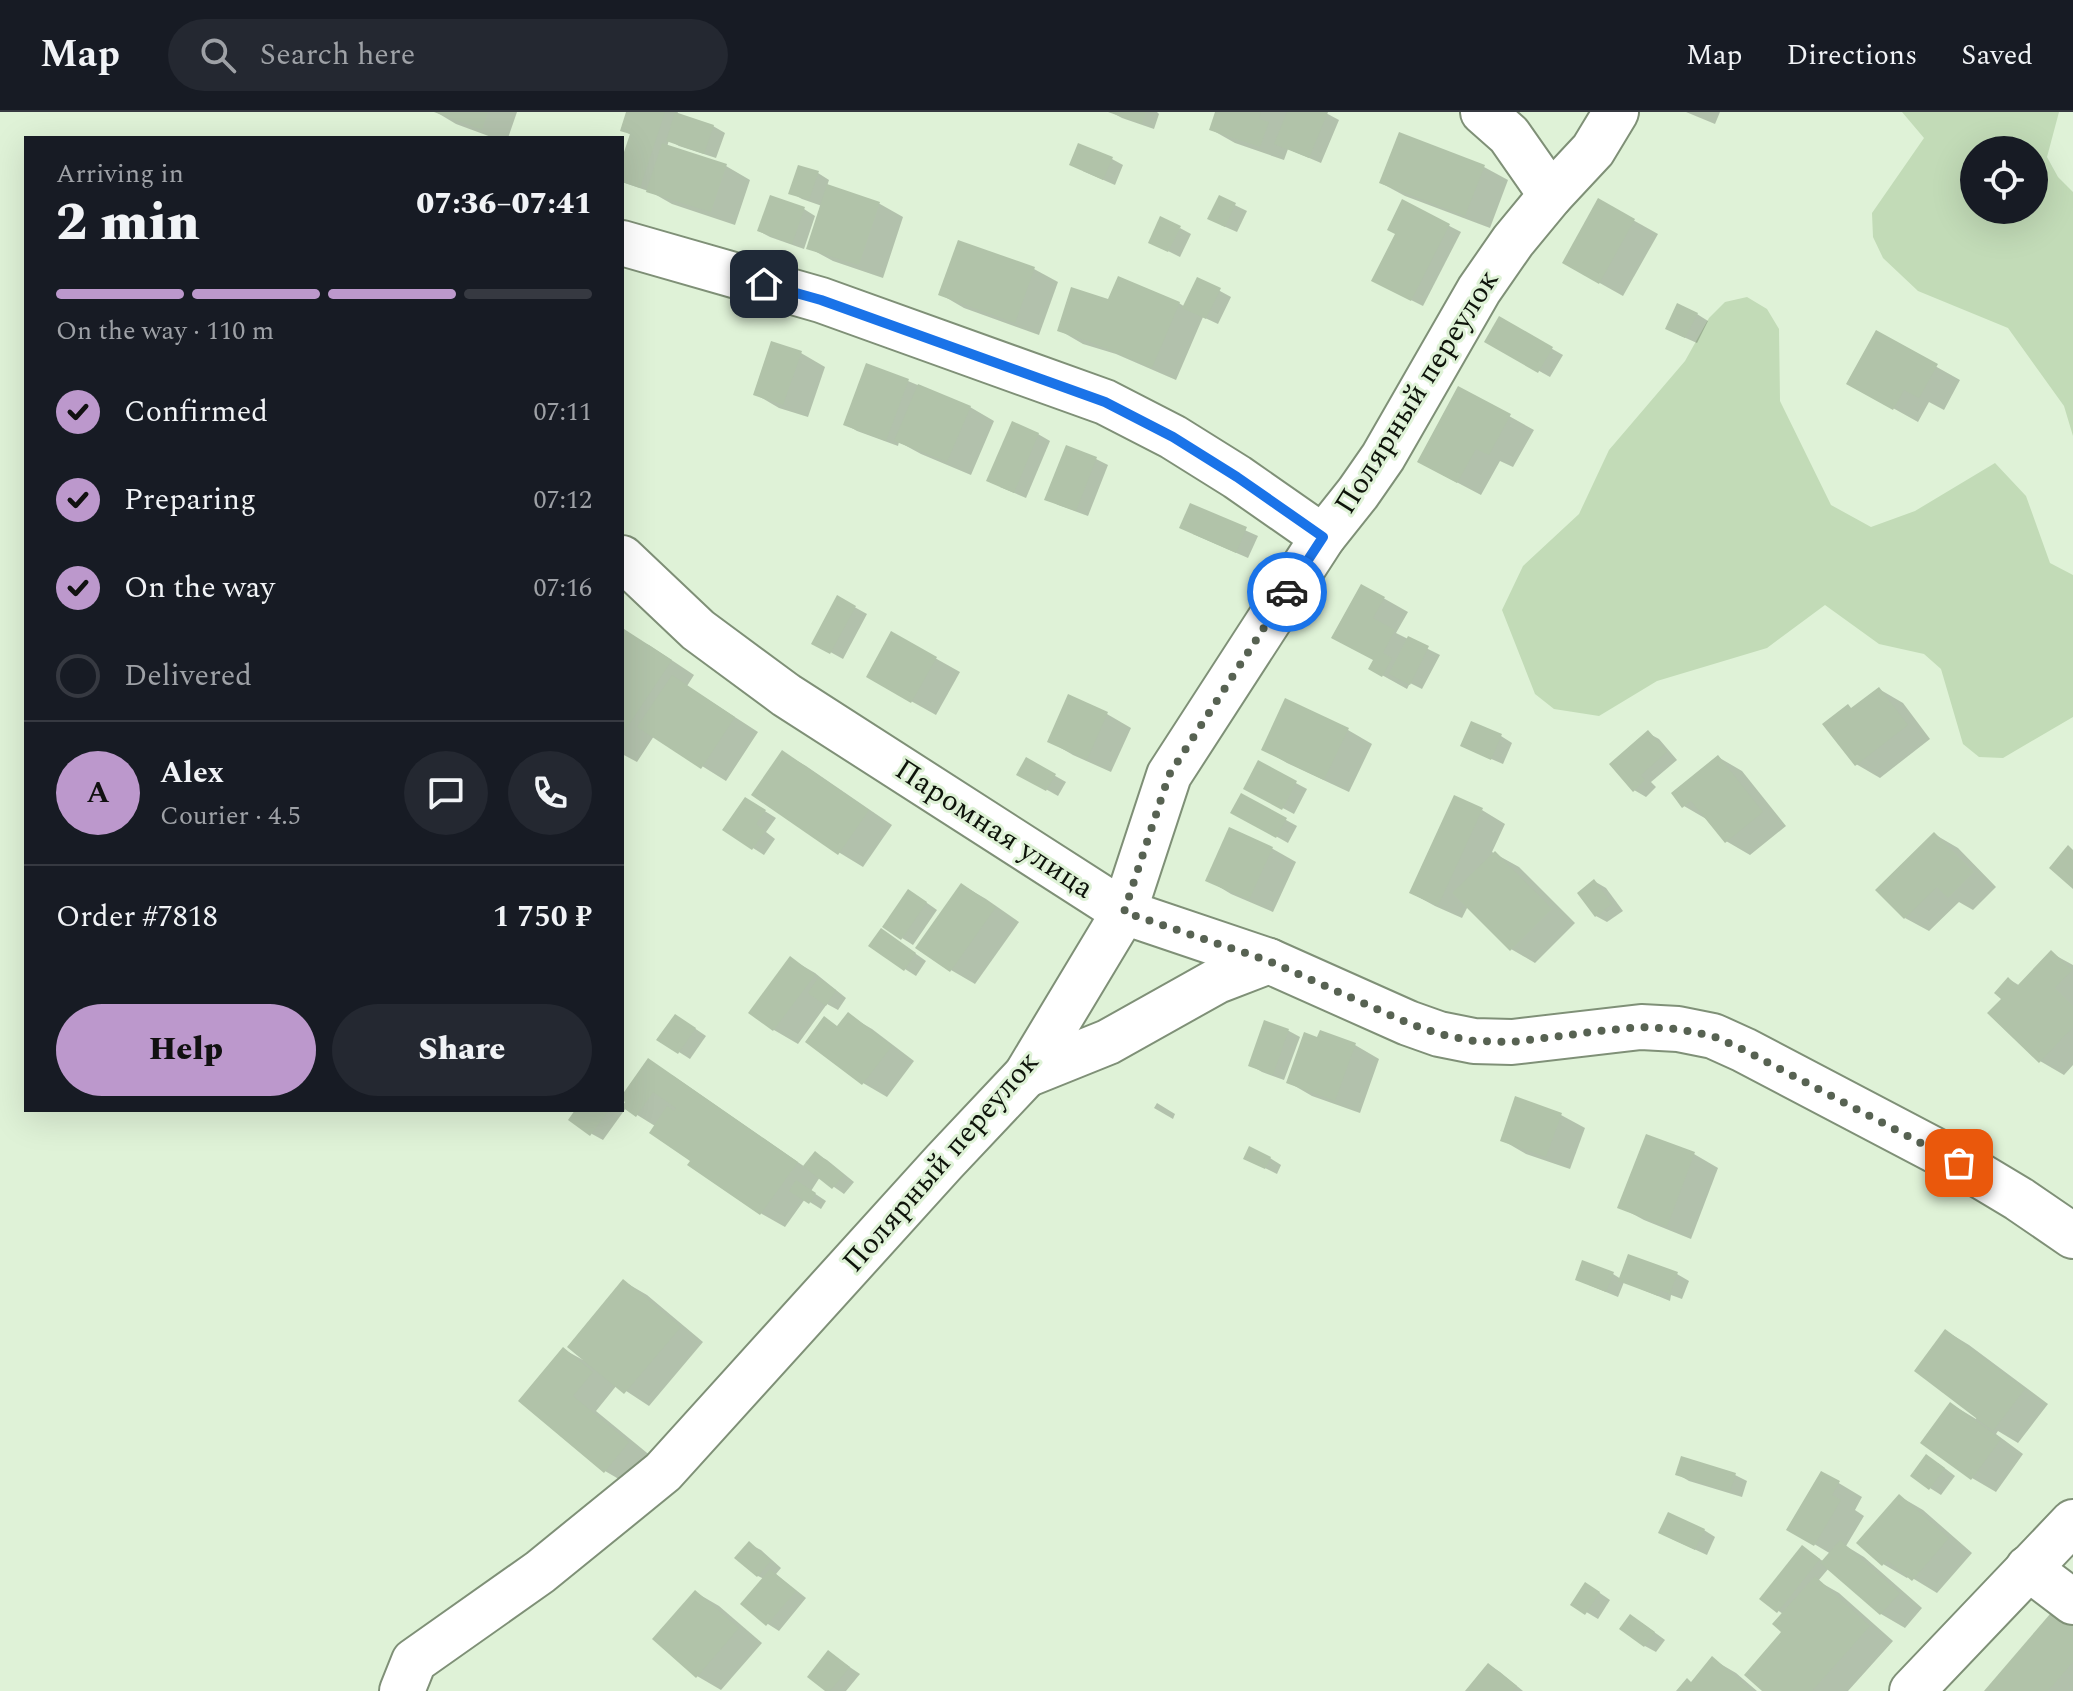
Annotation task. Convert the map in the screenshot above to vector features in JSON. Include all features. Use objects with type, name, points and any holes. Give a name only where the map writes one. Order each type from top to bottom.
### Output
[{"type":"street","points":[[1483,112],[1509,135],[1551,195]]},
{"type":"street","name":"Полярный переулок","points":[[408,1676],[663,1472],[1026,1075],[1124,912],[1169,775],[1323,537],[1383,457],[1479,290],[1513,241],[1593,150],[1616,112]]},
{"type":"street","points":[[624,244],[821,300],[1105,402],[1212,461],[1323,537]]},
{"type":"street","name":"Паромная улица","points":[[624,560],[698,630],[786,695],[1124,912],[1269,961],[1439,1034],[1512,1042],[1641,1027],[1678,1029],[1713,1036],[1959,1163],[2073,1236]]},
{"type":"street","points":[[1026,1075],[1108,1042],[1217,981],[1269,961]]},
{"type":"street","points":[[1912,1691],[2073,1522]]},
{"type":"street","points":[[2028,1568],[2073,1602]]},
{"type":"green space","points":[[1902,112],[2059,112],[2048,153],[2048,136],[1960,136],[1960,224],[2048,224],[2048,159],[2058,177],[2073,192],[2073,436],[2064,406],[2008,328],[1918,291],[1883,258],[1873,237],[1872,213],[1924,138]]},
{"type":"green space","points":[[1747,297],[1767,309],[1779,329],[1780,401],[1831,505],[1871,527],[1915,511],[1995,463],[2026,496],[2050,563],[2073,575],[2073,717],[2003,758],[1979,757],[1963,744],[1941,669],[1924,654],[1879,644],[1825,605],[1767,648],[1657,681],[1599,716],[1554,709],[1535,694],[1502,610],[1523,566],[1579,514],[1609,450],[1685,361],[1709,318],[1725,302]]},
{"type":"building","points":[[434,112],[488,112],[482,130]]},
{"type":"building","points":[[626,112],[665,112],[640,188],[624,183],[624,152],[630,134],[620,131]]},
{"type":"building","points":[[675,112],[714,125],[704,154],[666,141]]},
{"type":"building","points":[[1108,112],[1146,112],[1142,124]]},
{"type":"building","points":[[1215,112],[1261,112],[1259,119],[1269,122],[1260,147],[1209,130]]},
{"type":"building","points":[[1287,112],[1328,112],[1309,158],[1274,144]]},
{"type":"building","points":[[1399,132],[1485,165],[1465,216],[1379,183]]},
{"type":"building","points":[[662,143],[727,164],[711,212],[646,192]]},
{"type":"building","points":[[1078,143],[1113,157],[1103,180],[1069,165]]},
{"type":"building","points":[[798,165],[819,171],[809,200],[788,194]]},
{"type":"building","points":[[827,184],[880,202],[859,265],[806,249]]},
{"type":"building","points":[[770,195],[805,207],[792,244],[757,231]]},
{"type":"building","points":[[1219,195],[1236,203],[1225,227],[1207,219]]},
{"type":"building","points":[[1598,198],[1635,219],[1599,284],[1562,263]]},
{"type":"building","points":[[1402,199],[1450,224],[1411,301],[1371,281],[1395,234],[1387,230]]},
{"type":"building","points":[[1160,216],[1181,226],[1168,252],[1148,243]]},
{"type":"building","points":[[958,240],[1035,267],[1015,323],[938,295]]},
{"type":"building","points":[[1118,276],[1180,302],[1152,368],[1057,331],[1071,287],[1108,299]]},
{"type":"building","points":[[1197,277],[1221,288],[1206,319],[1182,308]]},
{"type":"building","points":[[1677,303],[1698,313],[1685,338],[1665,329]]},
{"type":"building","points":[[1499,316],[1553,347],[1538,373],[1484,342]]},
{"type":"building","points":[[1876,330],[1938,364],[1919,398],[1904,390],[1893,410],[1846,384]]},
{"type":"building","points":[[771,341],[802,351],[783,405],[753,395]]},
{"type":"building","points":[[866,363],[909,379],[886,441],[843,425]]},
{"type":"building","points":[[918,384],[971,406],[947,462],[894,441]]},
{"type":"building","points":[[1458,386],[1511,414],[1489,455],[1476,449],[1457,483],[1417,462]]},
{"type":"building","points":[[1012,421],[1039,433],[1014,493],[986,481]]},
{"type":"building","points":[[1066,445],[1097,457],[1076,511],[1044,500]]},
{"type":"building","points":[[1190,503],[1247,527],[1236,553],[1179,528]]},
{"type":"building","points":[[1361,584],[1385,597],[1373,618],[1395,630],[1383,653],[1392,658],[1382,677],[1368,669],[1373,660],[1331,638]]},
{"type":"building","points":[[837,595],[856,606],[830,654],[811,644]]},
{"type":"building","points":[[624,629],[672,660],[624,732]]},
{"type":"building","points":[[891,631],[937,657],[911,703],[866,677]]},
{"type":"building","points":[[1408,636],[1429,646],[1410,685],[1389,674]]},
{"type":"building","points":[[672,675],[735,717],[701,769],[637,727]]},
{"type":"building","points":[[1879,687],[1908,725],[1855,766],[1822,724],[1848,704],[1851,708]]},
{"type":"building","points":[[1068,694],[1108,712],[1087,760],[1047,742]]},
{"type":"building","points":[[1285,698],[1349,728],[1324,780],[1261,750]]},
{"type":"building","points":[[1471,721],[1502,734],[1491,760],[1460,746]]},
{"type":"building","points":[[1648,730],[1667,752],[1641,775],[1645,780],[1633,792],[1609,764]]},
{"type":"building","points":[[782,750],[869,810],[838,855],[751,795]]},
{"type":"building","points":[[1718,755],[1763,812],[1725,843],[1691,801],[1682,808],[1671,793]]},
{"type":"building","points":[[1026,757],[1056,774],[1046,791],[1016,775]]},
{"type":"building","points":[[1258,760],[1297,781],[1282,810],[1243,789]]},
{"type":"building","points":[[1241,793],[1287,818],[1276,838],[1230,813]]},
{"type":"building","points":[[1454,795],[1483,808],[1438,906],[1409,893]]},
{"type":"building","points":[[745,797],[766,810],[756,824],[765,831],[752,850],[722,830]]},
{"type":"building","points":[[1229,827],[1273,847],[1249,900],[1205,881]]},
{"type":"building","points":[[1934,832],[1974,872],[1948,898],[1937,887],[1904,919],[1875,890]]},
{"type":"building","points":[[2068,845],[2073,850],[2073,889],[2049,868]]},
{"type":"building","points":[[1495,851],[1552,909],[1510,951],[1452,893]]},
{"type":"building","points":[[1594,879],[1612,904],[1595,917],[1577,893]]},
{"type":"building","points":[[961,883],[996,907],[950,972],[915,948]]},
{"type":"building","points":[[908,889],[927,902],[901,940],[882,927]]},
{"type":"building","points":[[881,928],[916,953],[904,971],[868,946]]},
{"type":"building","points":[[2051,950],[2072,970],[2055,988],[2073,1006],[2073,1027],[2039,1063],[1987,1013],[2001,999],[1994,993],[2008,977],[2017,986]]},
{"type":"building","points":[[790,956],[815,975],[773,1031],[748,1013]]},
{"type":"building","points":[[818,978],[836,990],[826,1006],[808,993]]},
{"type":"building","points":[[848,1012],[892,1046],[862,1085],[805,1042],[824,1016],[837,1026]]},
{"type":"building","points":[[675,1014],[696,1028],[678,1054],[656,1040]]},
{"type":"building","points":[[1264,1020],[1289,1029],[1273,1075],[1248,1066]]},
{"type":"building","points":[[1320,1030],[1356,1043],[1335,1101],[1286,1083],[1304,1032],[1317,1037]]},
{"type":"building","points":[[648,1058],[798,1162],[760,1215],[687,1165],[690,1161],[649,1133],[667,1106],[674,1111],[676,1108],[653,1092],[636,1117],[624,1108],[624,1092]]},
{"type":"building","points":[[1515,1096],[1562,1113],[1546,1157],[1500,1141]]},
{"type":"building","points":[[574,1112],[608,1112],[590,1136],[568,1120]]},
{"type":"building","points":[[1646,1134],[1695,1152],[1667,1227],[1617,1208]]},
{"type":"building","points":[[1249,1146],[1271,1157],[1265,1169],[1243,1159]]},
{"type":"building","points":[[815,1151],[844,1175],[832,1189],[803,1166]]},
{"type":"building","points":[[796,1180],[816,1193],[809,1204],[789,1191]]},
{"type":"building","points":[[1628,1254],[1678,1272],[1670,1294],[1660,1290],[1658,1296],[1618,1281]]},
{"type":"building","points":[[1582,1260],[1614,1272],[1606,1292],[1575,1280]]},
{"type":"building","points":[[623,1279],[681,1327],[624,1394],[567,1347]]},
{"type":"building","points":[[1945,1329],[2025,1389],[1993,1431],[1914,1371]]},
{"type":"building","points":[[563,1347],[593,1372],[573,1396],[629,1442],[604,1473],[518,1401]]},
{"type":"building","points":[[1950,1402],[2001,1439],[1971,1480],[1920,1443]]},
{"type":"building","points":[[1926,1454],[1945,1468],[1929,1490],[1910,1476]]},
{"type":"building","points":[[1681,1456],[1736,1473],[1730,1492],[1675,1475]]},
{"type":"building","points":[[1821,1471],[1840,1481],[1832,1495],[1841,1500],[1814,1546],[1786,1530]]},
{"type":"building","points":[[1899,1494],[1949,1538],[1912,1581],[1887,1560],[1882,1566],[1856,1543]]},
{"type":"building","points":[[1668,1512],[1705,1529],[1695,1550],[1658,1533]]},
{"type":"building","points":[[1840,1540],[1900,1593],[1880,1615],[1820,1563]]},
{"type":"building","points":[[749,1541],[771,1561],[757,1577],[734,1558]]},
{"type":"building","points":[[1802,1545],[1820,1559],[1777,1613],[1759,1599]]},
{"type":"building","points":[[770,1569],[796,1591],[766,1626],[740,1604]]},
{"type":"building","points":[[1815,1576],[1870,1626],[1812,1691],[1762,1691],[1744,1675],[1781,1632],[1772,1624]]},
{"type":"building","points":[[1585,1582],[1600,1592],[1585,1615],[1570,1605]]},
{"type":"building","points":[[695,1590],[739,1628],[696,1678],[652,1639]]},
{"type":"building","points":[[2056,1607],[2073,1621],[2073,1662],[2048,1691],[1984,1691]]},
{"type":"building","points":[[1630,1614],[1655,1632],[1644,1647],[1619,1629]]},
{"type":"building","points":[[828,1650],[850,1667],[830,1691],[825,1691],[807,1677]]},
{"type":"building","points":[[1712,1656],[1752,1691],[1676,1691],[1687,1678],[1691,1682]]},
{"type":"building","points":[[1488,1663],[1517,1686],[1513,1691],[1465,1691]]},
{"type":"way so far","points":[[1287,592],[1169,775],[1124,912],[1269,961],[1439,1034],[1474,1041],[1512,1042],[1641,1027],[1678,1029],[1713,1036],[1959,1163]]},
{"type":"route","points":[[764,284],[821,300],[1105,402],[1173,437],[1323,537],[1287,592]]}]
